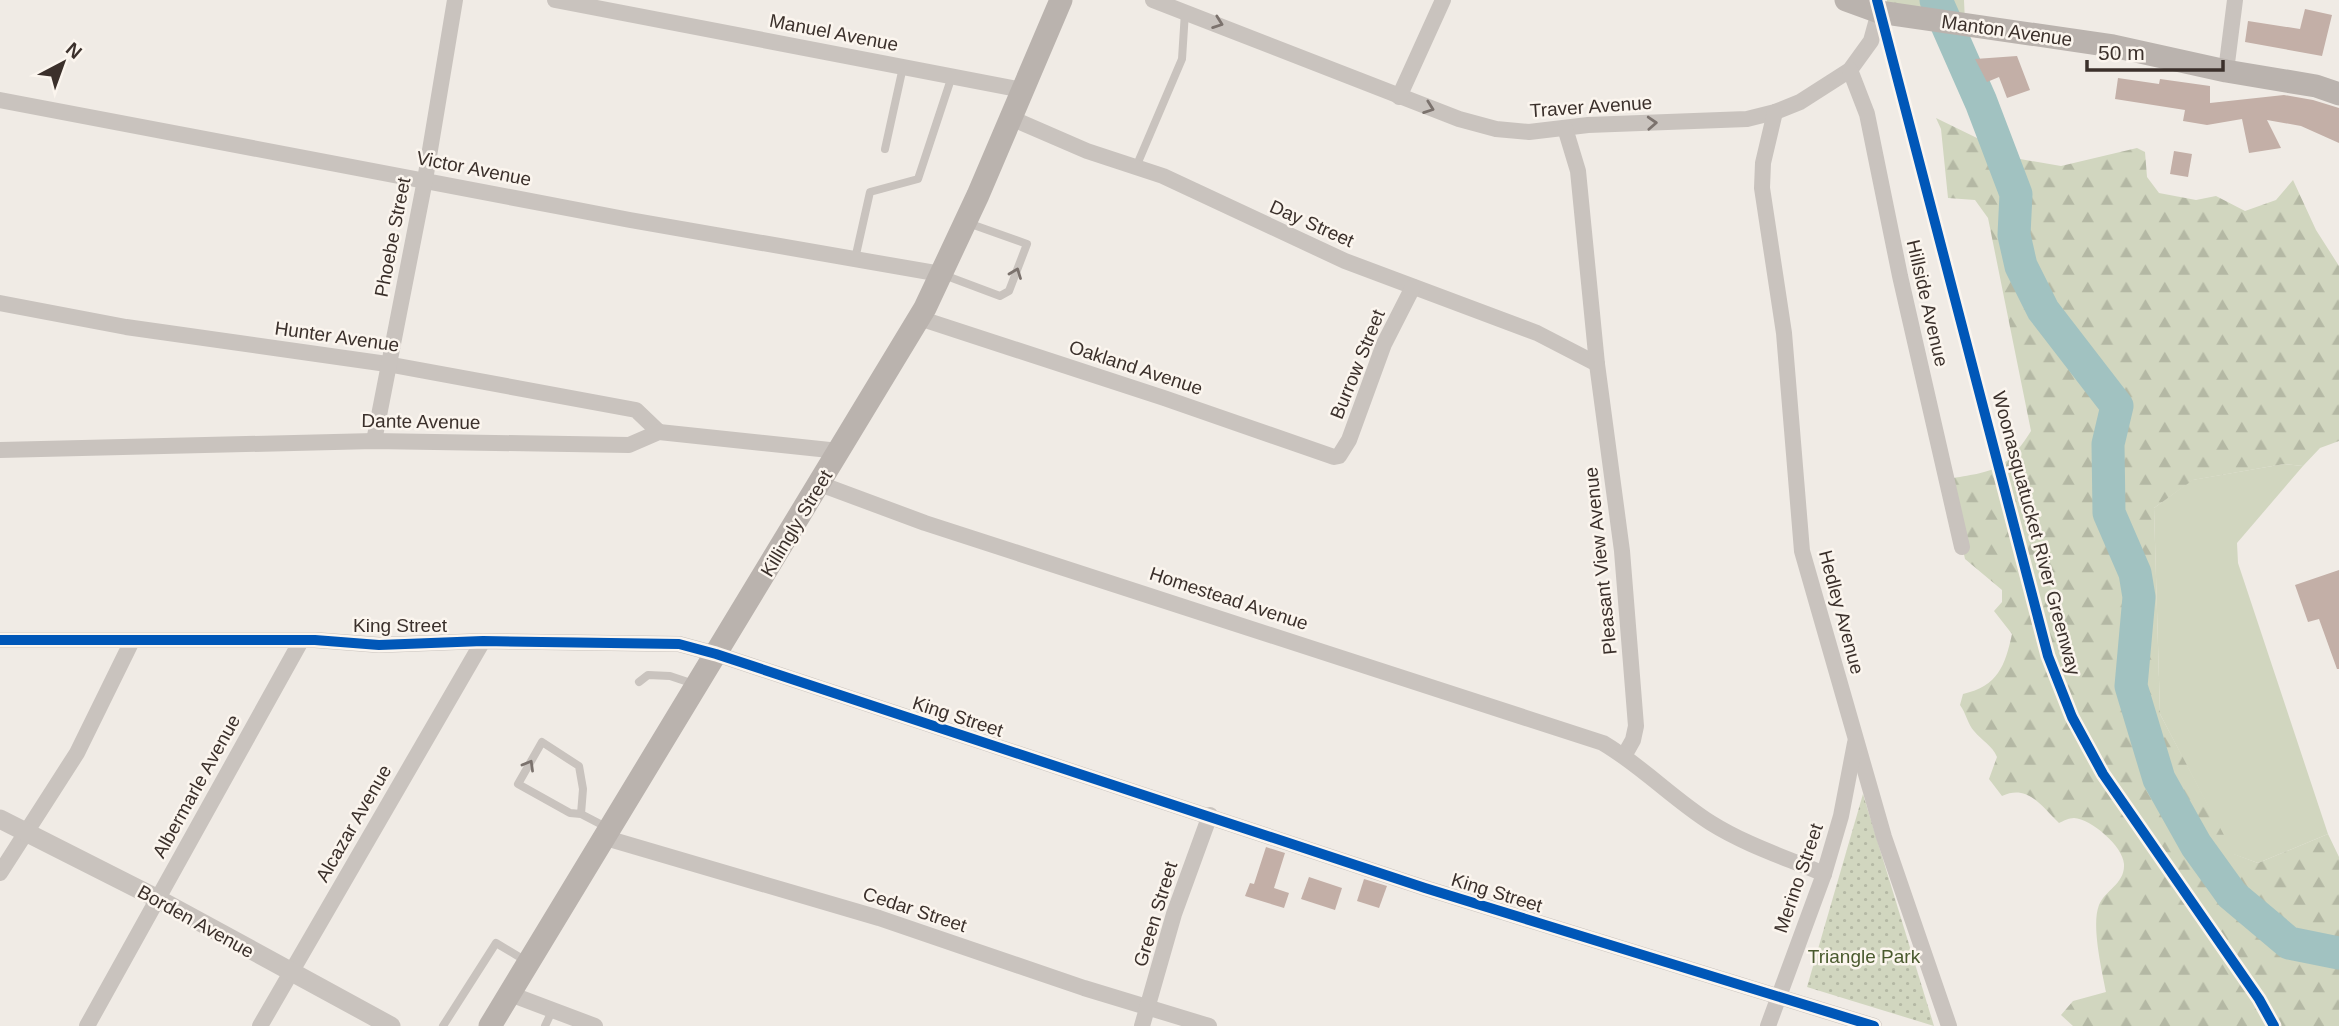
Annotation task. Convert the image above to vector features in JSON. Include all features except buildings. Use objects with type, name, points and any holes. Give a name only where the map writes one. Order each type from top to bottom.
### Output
[{"type":"main road","name":"Killingly Street","points":[[490,1026],[609,834],[919,318],[966,222],[1061,0]]},
{"type":"main road","name":"Manton Avenue","points":[[1846,0],[1889,13],[2113,46],[2226,71],[2316,86],[2339,94]]},
{"type":"street","name":"Phoebe Street","points":[[374,441],[425,180],[455,0]]},
{"type":"street","name":"Manuel Avenue","points":[[555,0],[1023,90]]},
{"type":"street","name":"Traver Avenue","points":[[1153,0],[1399,97],[1496,129],[1529,132],[1747,119],[1775,112],[1800,102],[1850,70],[1889,13]]},
{"type":"street","points":[[1399,97],[1443,0]]},
{"type":"street","points":[[2226,71],[2235,0]]},
{"type":"street","name":"Hillside Avenue","points":[[1850,70],[1867,114],[1900,276],[1962,547]]},
{"type":"street","name":"Victor Avenue","points":[[0,100],[941,274]]},
{"type":"street","name":"Hedley Avenue","points":[[1775,112],[1763,163],[1762,188],[1784,332],[1802,551],[1884,837],[1949,1026]]},
{"type":"street","name":"Day Street","points":[[1011,118],[1087,151],[1163,176],[1345,261],[1537,333],[1597,364]]},
{"type":"street","name":"Pleasant View Avenue","points":[[1565,128],[1578,171],[1597,364],[1622,551],[1636,726],[1633,740],[1624,756]]},
{"type":"street","name":"Burrow Street","points":[[1339,456],[1349,440],[1384,344],[1413,287]]},
{"type":"street","name":"Hunter Avenue","points":[[0,303],[126,327],[387,364],[636,410],[659,432]]},
{"type":"street","name":"Oakland Avenue","points":[[919,318],[1339,456]]},
{"type":"street","name":"Dante Avenue","points":[[0,450],[374,441],[629,445],[659,432],[839,451]]},
{"type":"street","name":"Homestead Avenue","points":[[820,484],[925,523],[1603,743],[1624,756]]},
{"type":"street","name":"King Street","points":[[0,640],[301,641],[379,645],[483,641],[678,644],[716,654],[1210,815],[1425,888],[1874,1026]]},
{"type":"street","points":[[0,873],[24,832],[78,753],[132,640]]},
{"type":"street","name":"Albermarle Avenue","points":[[87,1026],[301,641]]},
{"type":"street","name":"Alcazar Avenue","points":[[260,1026],[483,641]]},
{"type":"street","name":"Merino Street","points":[[1768,1026],[1824,874],[1841,816],[1856,741]]},
{"type":"street","points":[[1624,756],[1713,824],[1749,843],[1824,874]]},
{"type":"street","name":"Green Street","points":[[1142,1026],[1174,914],[1210,815]]},
{"type":"street","name":"Borden Avenue","points":[[0,819],[158,899],[391,1026]]},
{"type":"street","name":"Cedar Street","points":[[609,834],[879,918],[1084,988],[1209,1026]]},
{"type":"street","points":[[510,995],[549,1019],[595,1026]]},
{"type":"lane","points":[[1136,167],[1182,59],[1185,12]]},
{"type":"lane","points":[[885,149],[903,67]]},
{"type":"lane","points":[[855,259],[870,192],[918,179],[952,76]]},
{"type":"lane","points":[[941,274],[1000,296],[1009,290],[1027,244],[966,222]]},
{"type":"lane","points":[[639,682],[648,675],[670,676],[697,685]]},
{"type":"lane","points":[[581,814],[583,789],[579,766],[542,742],[517,784],[570,813],[581,814],[609,834]]},
{"type":"lane","points":[[443,1026],[496,943],[529,962]]},
{"type":"green space","points":[[1887,0],[1964,0],[1965,23],[1885,18]]},
{"type":"green space","points":[[1936,118],[2020,159],[2061,166],[2137,148],[2145,152],[2147,177],[2159,193],[2196,200],[2216,196],[2245,211],[2276,200],[2293,180],[2316,230],[2339,266],[2339,441],[2320,448],[2303,466],[2284,464],[2193,480],[2154,508],[2160,714],[2234,854],[2258,863],[2328,834],[2339,857],[2339,1026],[2073,1026],[2061,1015],[2073,1001],[2106,992],[2098,948],[2097,914],[2102,900],[2121,877],[2124,864],[2118,849],[2089,823],[2074,818],[2059,823],[2027,795],[2011,793],[2002,796],[1989,779],[1997,757],[1972,728],[1960,705],[1963,694],[1984,686],[1998,673],[2012,634],[1994,611],[2002,602],[2002,590],[1965,559],[1948,479],[1997,467],[2014,455],[2031,431],[1988,218],[1975,200],[1948,198],[1941,129]]},
{"type":"green space","points":[[2284,464],[2303,466],[2237,543],[2238,563],[2328,834],[2258,863],[2233,854],[2160,714],[2154,508],[2192,480]]},
{"type":"green space","name":"Triangle Park","points":[[1863,794],[1934,1026],[1807,987]]},
{"type":"waterway","points":[[1936,0],[1981,102],[2016,194],[2014,235],[2021,266],[2043,310],[2117,406],[2108,444],[2109,513],[2135,573],[2139,597],[2131,686],[2159,779],[2196,845],[2232,895],[2289,943],[2339,953]]},
{"type":"cycle path","name":"Woonasquatucket River Greenway","points":[[1877,0],[2048,656],[2072,717],[2103,774],[2259,999],[2274,1026]]},
{"type":"cycle path","points":[[0,640],[315,640],[379,645],[483,641],[679,644],[1425,888],[1874,1026]]}]
